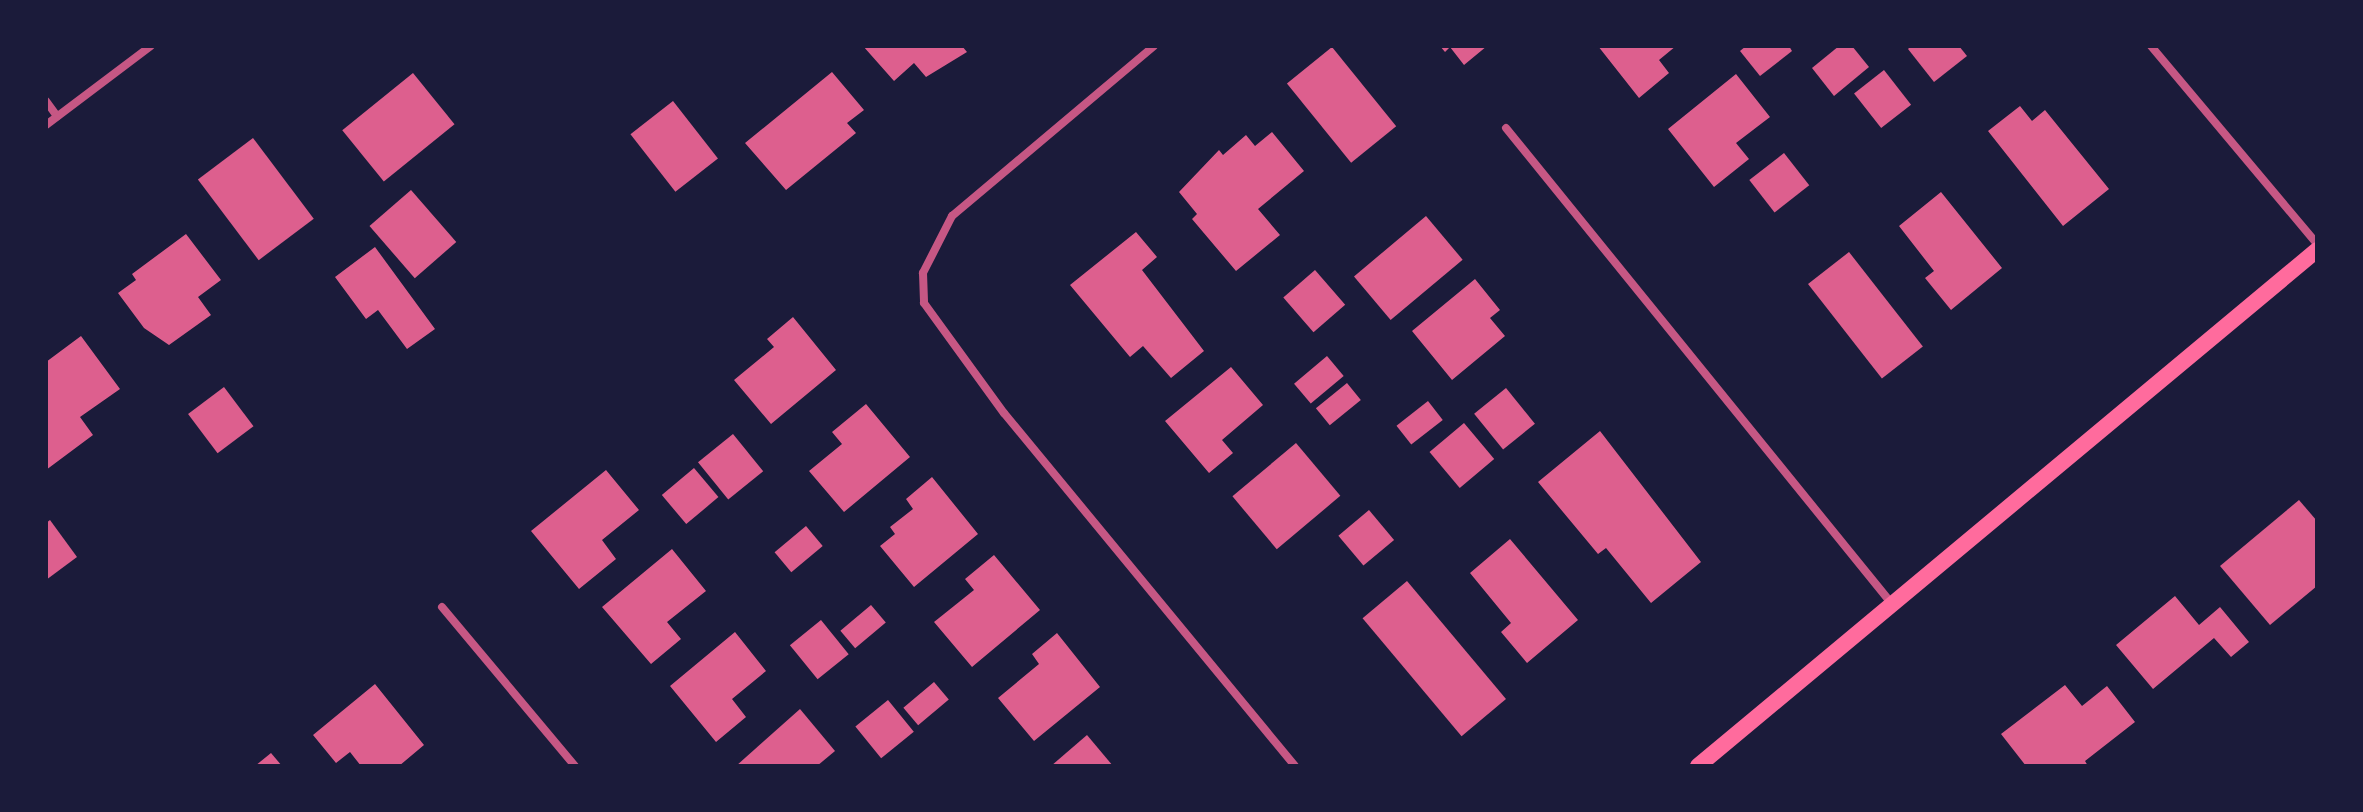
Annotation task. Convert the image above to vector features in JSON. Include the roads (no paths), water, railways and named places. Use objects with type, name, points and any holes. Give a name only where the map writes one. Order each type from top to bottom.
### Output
[{"type":"main road","points":[[1698,766],[2317,250]]},
{"type":"street","points":[[46,125],[151,46]]},
{"type":"street","points":[[1154,46],[952,216],[923,273],[924,303],[1004,413],[1295,766]]},
{"type":"street","points":[[2151,46],[2317,244]]},
{"type":"street","points":[[46,101],[57,116]]},
{"type":"street","points":[[1506,128],[1892,604]]},
{"type":"street","points":[[442,607],[575,766]]}]
